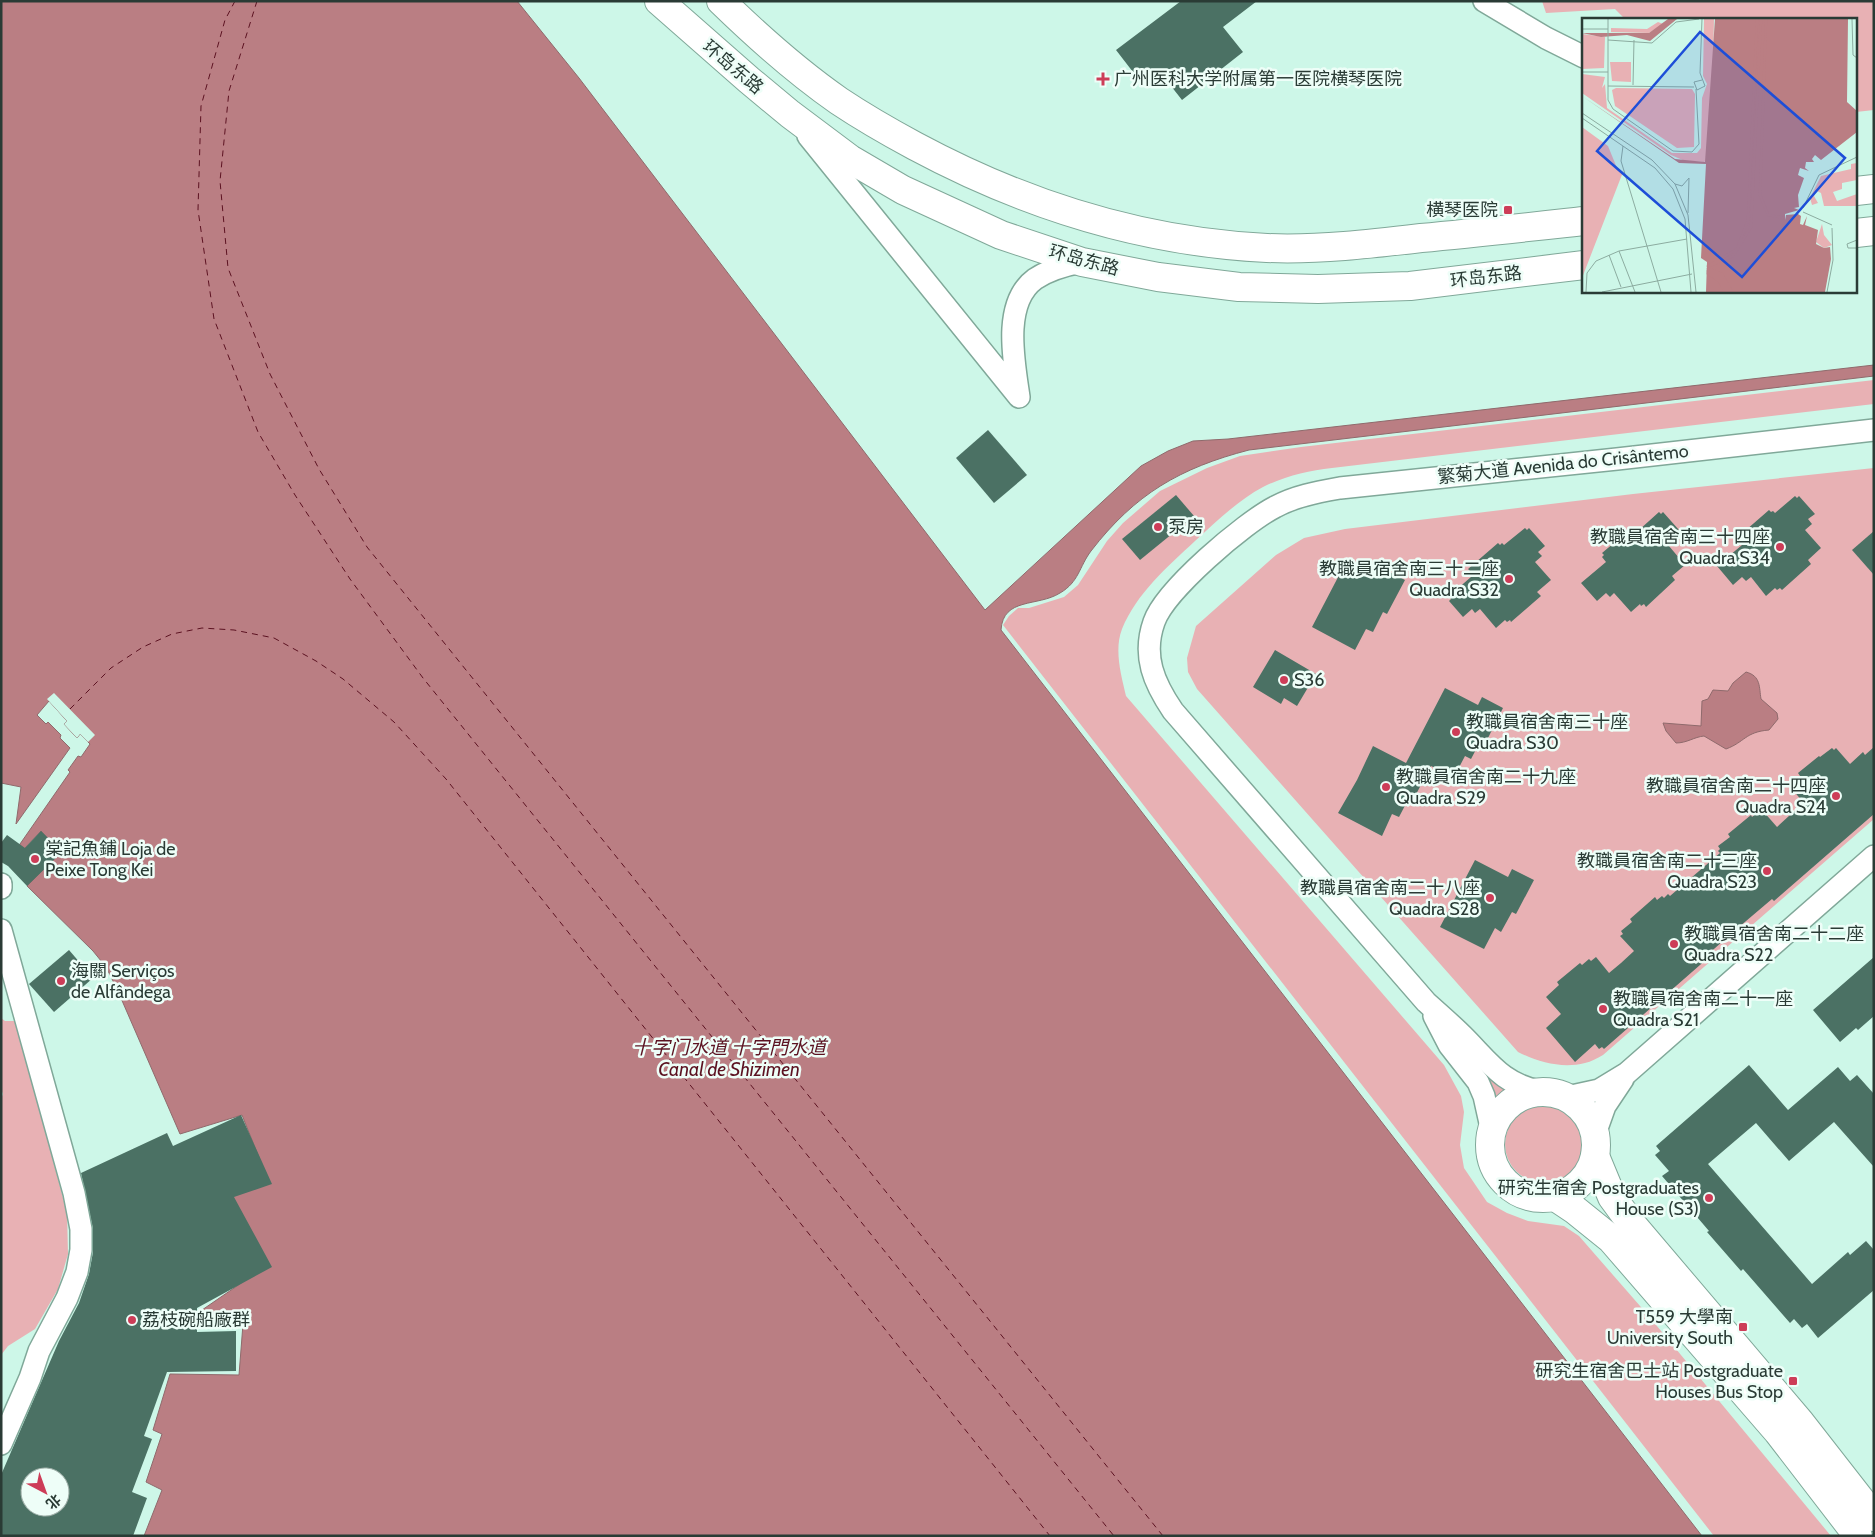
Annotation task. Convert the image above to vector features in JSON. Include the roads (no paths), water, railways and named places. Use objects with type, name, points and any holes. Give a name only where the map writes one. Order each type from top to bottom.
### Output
[{"type":"main road","name":"环岛东路","points":[[659,1],[705,43],[790,114],[850,159],[903,190],[1001,235],[1082,262],[1158,277],[1239,287],[1318,289],[1410,286],[1582,265]]},
{"type":"main road","points":[[721,1],[795,68],[839,101],[955,167],[1067,213],[1178,238],[1268,248],[1336,248],[1582,221]]},
{"type":"main road","points":[[1858,191],[1874,189]]},
{"type":"main road","points":[[1858,233],[1874,231]]},
{"type":"main road","points":[[1595,1145],[1592,1166],[1580,1182],[1572,1189],[1554,1196],[1539,1197],[1524,1194],[1511,1187],[1500,1176],[1493,1162],[1490,1147],[1492,1132],[1502,1112],[1520,1098],[1555,1095],[1582,1109],[1588,1116],[1595,1145],[1612,1197],[1631,1223],[1800,1422],[1874,1517]]},
{"type":"main road","points":[[1554,1196],[1611,1239],[1778,1432],[1858,1536]]},
{"type":"street","points":[[1484,1],[1546,38],[1582,56]]},
{"type":"street","points":[[790,114],[1019,397],[1013,351],[1015,308],[1023,292],[1034,280],[1058,267],[1082,262]]},
{"type":"street","name":"繁菊大道 Avenida do Crisântemo","points":[[1426,1002],[1178,718],[1162,695],[1154,678],[1150,660],[1150,642],[1154,621],[1165,602],[1203,563],[1257,518],[1274,507],[1295,498],[1340,488],[1874,430]]},
{"type":"street","points":[[1426,1002],[1462,1034],[1489,1065],[1503,1076],[1527,1089],[1555,1095],[1599,1090],[1627,1073],[1874,856]]},
{"type":"street","points":[[1,1444],[30,1378],[39,1351],[67,1298],[77,1272],[81,1250],[81,1229],[74,1193],[3,938]]},
{"type":"street","points":[[1426,1002],[1449,1045],[1478,1082],[1484,1096],[1492,1132]]},
{"type":"street","points":[[1595,1145],[1605,1106],[1627,1073]]},
{"type":"water","name":"十字门水道 十字門水道 Canal de Shizimen","points":[[1,1],[517,1],[579,78],[985,610],[1141,466],[1168,451],[1193,441],[1228,439],[1874,365],[1874,376],[1249,450],[1224,457],[1180,475],[1142,499],[1108,531],[1091,551],[1075,579],[1066,589],[1051,597],[1015,607],[1008,612],[1003,620],[1001,630],[1702,1536],[144,1536],[162,1490],[146,1482],[162,1434],[153,1430],[170,1374],[239,1375],[243,1324],[203,1326],[202,1310],[269,1264],[182,1218],[268,1180],[242,1115],[180,1134],[106,967],[93,951],[27,886],[61,852],[41,831],[8,866],[20,844],[70,772],[68,770],[78,756],[81,757],[90,744],[80,734],[77,738],[64,724],[67,721],[49,701],[37,715],[46,724],[48,722],[61,735],[60,738],[70,748],[16,824],[21,787],[1,783]]},
{"type":"water","points":[[1746,672],[1757,679],[1761,699],[1777,713],[1778,719],[1769,730],[1750,735],[1726,749],[1704,736],[1676,743],[1666,731],[1663,723],[1701,726],[1702,701],[1708,699],[1713,690],[1728,691],[1733,683]]},
{"type":"place","name":"广州医科大学附属第一医院横琴医院","points":[[1103,79]]},
{"type":"place","name":"横琴医院","points":[[1508,210]]},
{"type":"place","name":"泵房","points":[[1158,527]]},
{"type":"place","name":"教職員宿舍南三十四座 Quadra S34","points":[[1780,547]]},
{"type":"place","name":"教職員宿舍南三十二座 Quadra S32","points":[[1509,579]]},
{"type":"place","name":"S36","points":[[1284,680]]},
{"type":"place","name":"教職員宿舍南三十座 Quadra S30","points":[[1456,732]]},
{"type":"place","name":"教職員宿舍南二十九座 Quadra S29","points":[[1386,787]]},
{"type":"place","name":"教職員宿舍南二十四座 Quadra S24","points":[[1836,796]]},
{"type":"place","name":"棠記魚鋪 Loja de Peixe Tong Kei","points":[[35,859]]},
{"type":"place","name":"教職員宿舍南二十三座 Quadra S23","points":[[1767,871]]},
{"type":"place","name":"教職員宿舍南二十八座 Quadra S28","points":[[1490,898]]},
{"type":"place","name":"教職員宿舍南二十二座 Quadra S22","points":[[1674,944]]},
{"type":"place","name":"海關 Serviços de Alfândega","points":[[61,981]]},
{"type":"place","name":"教職員宿舍南二十一座 Quadra S21","points":[[1603,1009]]},
{"type":"place","name":"研究生宿舍 Postgraduates House (S3)","points":[[1709,1198]]},
{"type":"place","name":"荔枝碗船廠群","points":[[132,1320]]},
{"type":"place","name":"T559 大學南 University South","points":[[1743,1327]]},
{"type":"place","name":"研究生宿舍巴士站 Postgraduate Houses Bus Stop","points":[[1793,1381]]}]
